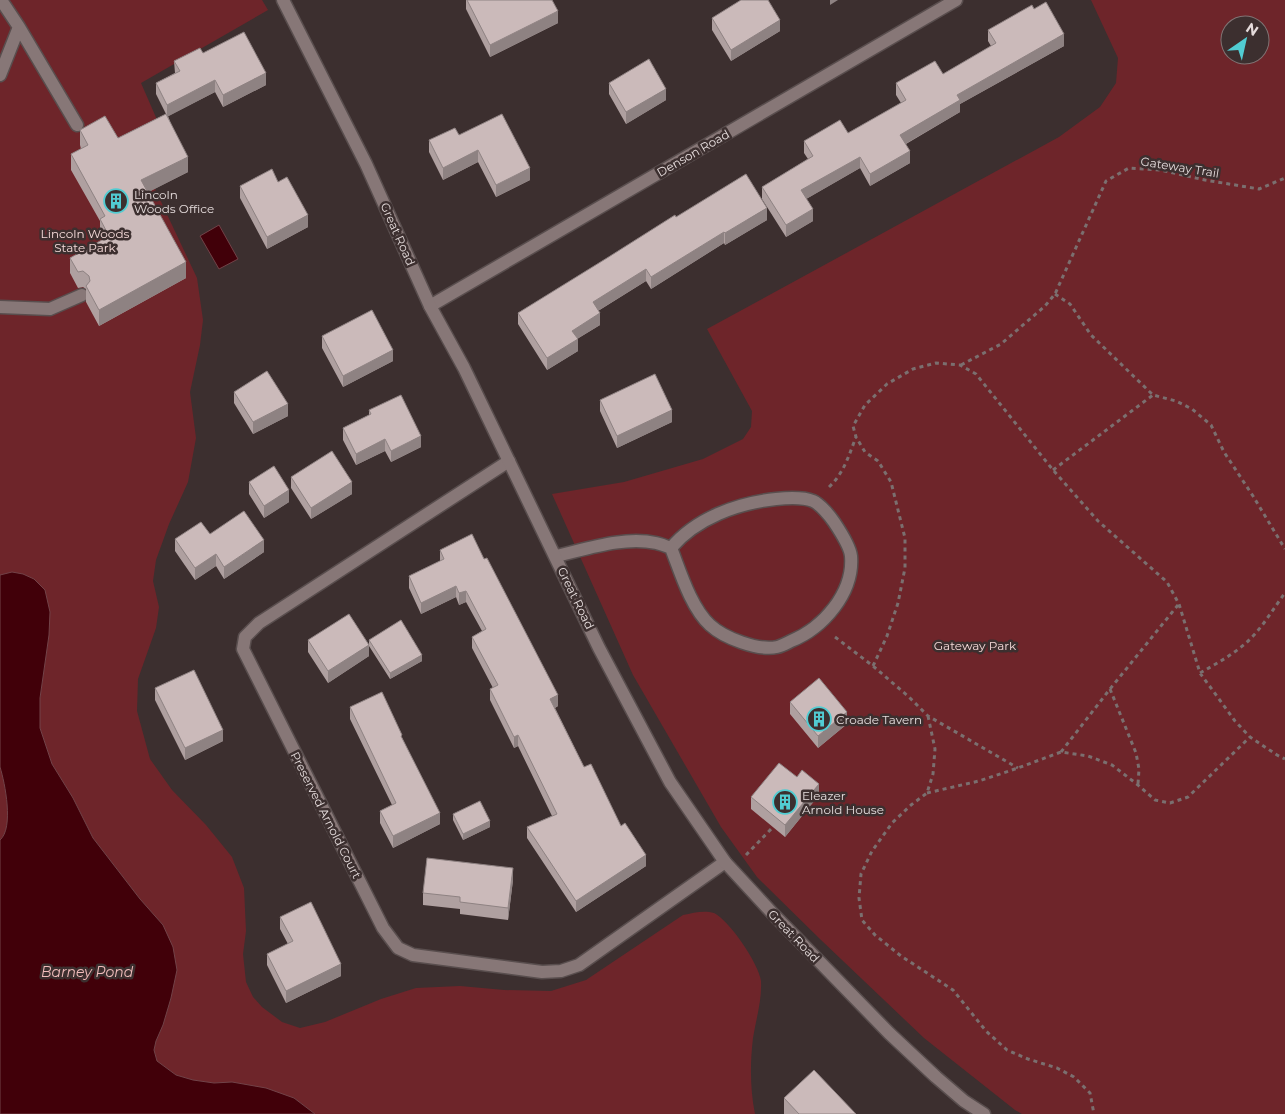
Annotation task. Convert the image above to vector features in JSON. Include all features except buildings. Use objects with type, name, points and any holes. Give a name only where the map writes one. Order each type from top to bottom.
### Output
[{"type":"street","points":[[2,0],[77,125]]},
{"type":"street","name":"Great Road","points":[[283,0],[366,164],[430,306],[464,368],[599,648],[670,782],[728,865],[798,941],[889,1033],[936,1077],[964,1101],[984,1114]]},
{"type":"street","name":"Denson Road","points":[[430,306],[956,0]]},
{"type":"street","points":[[0,75],[19,27]]},
{"type":"street","points":[[0,307],[50,308],[82,294]]},
{"type":"street","name":"Preserved Arnold Court","points":[[509,461],[259,624],[245,636],[243,649],[383,928],[398,948],[412,955],[542,972],[561,971],[578,966],[728,865]]},
{"type":"street","points":[[790,498],[814,501],[829,514],[841,532],[851,554],[850,570],[846,588],[818,625],[803,636],[777,647],[760,646],[737,642],[709,625],[692,602],[671,548],[691,528],[721,513],[760,501],[790,498]]},
{"type":"street","points":[[556,556],[625,542],[655,543],[671,548]]},
{"type":"path","name":"Gateway Trail","points":[[960,365],[1001,344],[1045,306],[1055,294],[1106,181],[1129,168],[1160,170],[1259,189],[1285,178]]},
{"type":"path","points":[[1055,294],[1070,304],[1091,335],[1153,395],[1176,401],[1192,409],[1211,425],[1224,452],[1285,549]]},
{"type":"path","points":[[873,666],[887,636],[898,603],[905,568],[905,538],[891,482],[878,461],[865,452],[856,437],[853,426],[866,405],[887,384],[913,369],[936,363],[960,365],[976,374],[1053,470],[1098,520],[1167,582],[1178,604],[1200,673],[1235,721],[1250,737],[1277,755],[1285,758]]},
{"type":"path","points":[[1053,470],[1153,395]]},
{"type":"path","points":[[814,501],[835,482],[846,465],[856,437]]},
{"type":"path","points":[[1200,673],[1221,662],[1247,642],[1285,593]]},
{"type":"path","points":[[1061,752],[1178,604]]},
{"type":"path","points":[[818,625],[873,666],[928,716],[1018,768]]},
{"type":"path","points":[[1110,689],[1136,754],[1139,769],[1138,785]]},
{"type":"path","points":[[927,793],[932,774],[935,749],[928,716]]},
{"type":"path","points":[[1094,1114],[1090,1093],[1074,1077],[1057,1068],[1007,1050],[986,1031],[953,990],[901,956],[875,935],[862,920],[859,898],[861,874],[872,851],[892,824],[911,805],[927,793],[979,781],[1061,752],[1088,756],[1112,765],[1155,800],[1170,804],[1188,797],[1250,737]]},
{"type":"path","points":[[728,865],[755,847],[773,827]]},
{"type":"green space","name":"Lincoln Woods State Park","points":[[0,0],[262,0],[268,10],[141,83],[158,122],[131,138],[197,278],[203,320],[190,392],[196,438],[188,482],[169,524],[156,560],[153,581],[159,607],[156,628],[138,679],[137,711],[150,759],[172,790],[206,825],[232,857],[244,888],[246,931],[243,954],[246,982],[253,997],[262,1007],[282,1022],[300,1028],[325,1022],[381,999],[416,988],[460,986],[504,990],[551,991],[586,980],[683,915],[710,912],[720,917],[735,933],[755,964],[761,981],[760,1003],[751,1057],[751,1086],[755,1114],[315,1114],[294,1098],[232,1082],[214,1083],[193,1080],[176,1075],[157,1061],[154,1050],[156,1041],[171,998],[163,925],[140,899],[93,838],[73,798],[52,764],[40,728],[40,698],[44,668],[2,575],[0,575]]},
{"type":"green space","name":"Gateway Park","points":[[1091,0],[1285,0],[1285,1114],[1022,1114],[924,1038],[757,877],[721,827],[633,675],[552,494],[624,482],[703,459],[743,439],[751,427],[752,411],[707,329],[1059,137],[1100,107],[1116,83],[1118,58]]},
{"type":"green space","points":[[0,767],[6,794],[7,826],[0,840]]},
{"type":"water","points":[[219,225],[238,259],[219,269],[200,236]]},
{"type":"water","name":"Barney Pond","points":[[12,572],[34,579],[45,590],[50,612],[49,635],[40,698],[40,728],[52,764],[73,798],[93,838],[140,899],[163,925],[173,947],[177,970],[171,998],[154,1050],[157,1061],[176,1075],[193,1080],[214,1083],[232,1082],[266,1088],[294,1098],[315,1114],[0,1114],[0,840],[7,826],[7,805],[0,767],[0,575]]},
{"type":"place","name":"Lincoln Woods Office","points":[[116,201]]},
{"type":"place","name":"Croade Tavern","points":[[819,719]]},
{"type":"place","name":"Eleazer Arnold House","points":[[785,802]]}]
